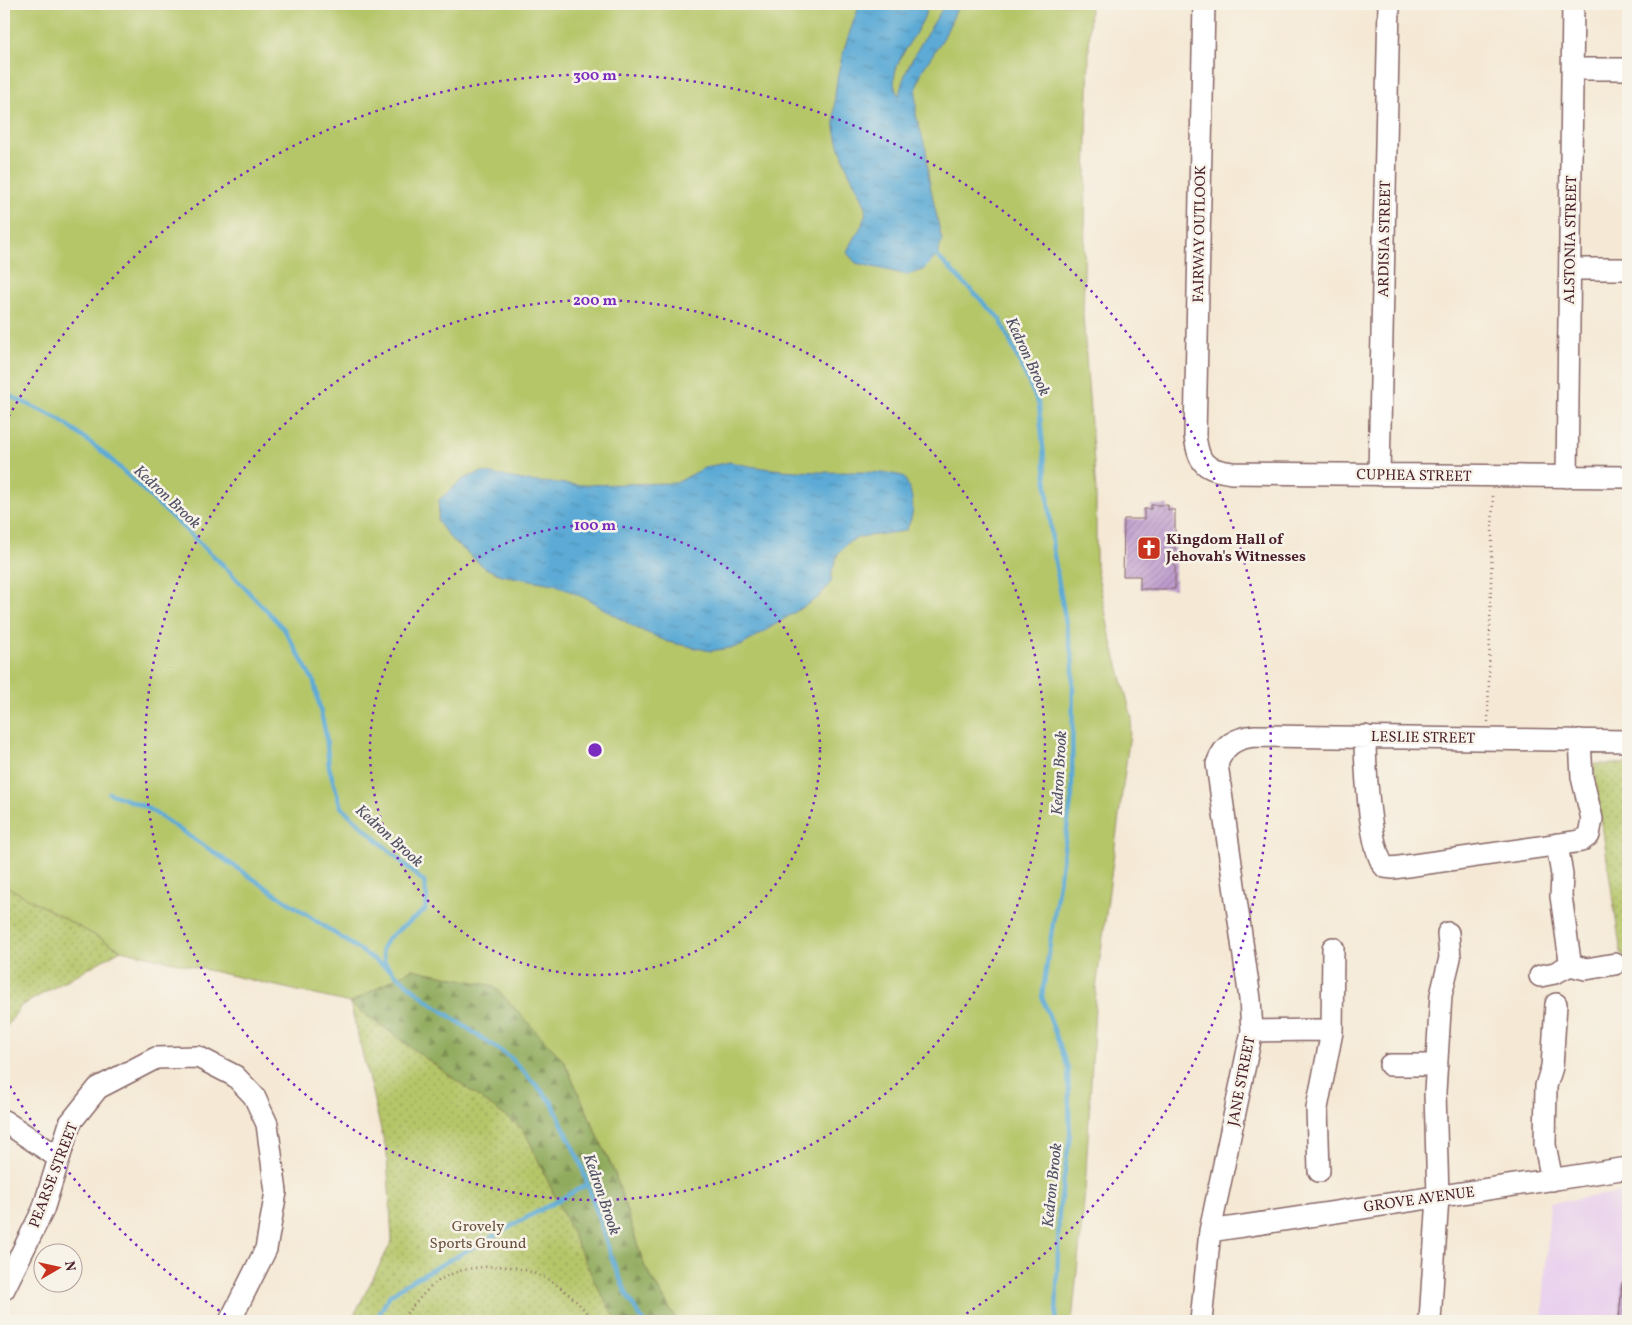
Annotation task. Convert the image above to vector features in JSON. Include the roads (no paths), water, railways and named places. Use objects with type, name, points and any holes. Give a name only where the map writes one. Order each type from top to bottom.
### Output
[{"type":"street","name":"FAIRWAY OUTLOOK","points":[[1203,464],[1197,453],[1195,436],[1204,4]]},
{"type":"street","name":"ARDISIA STREET","points":[[1379,474],[1389,4]]},
{"type":"street","name":"ALSTONIA STREET","points":[[1567,476],[1573,4]]},
{"type":"street","points":[[1572,69],[1628,69]]},
{"type":"street","points":[[1570,269],[1628,270]]},
{"type":"street","name":"CUPHEA STREET","points":[[1203,464],[1213,471],[1232,473],[1628,477]]},
{"type":"street","name":"LESLIE STREET","points":[[1222,751],[1241,737],[1255,736],[1628,741]]},
{"type":"street","points":[[1365,736],[1365,766],[1377,854],[1380,862],[1385,867],[1393,868],[1580,841],[1589,835],[1592,820],[1582,777],[1580,740]]},
{"type":"street","name":"JANE STREET","points":[[1201,1321],[1210,1231],[1252,1031],[1250,999],[1217,764],[1222,751]]},
{"type":"street","points":[[1557,844],[1562,874],[1561,896],[1572,964]]},
{"type":"street","points":[[1430,1321],[1438,1197],[1435,1156],[1437,1065],[1441,995],[1450,958],[1448,933]]},
{"type":"street","points":[[1319,1171],[1317,1108],[1332,1032],[1333,948]]},
{"type":"street","points":[[1540,976],[1555,973],[1572,964],[1586,969],[1615,964]]},
{"type":"street","points":[[1552,1180],[1545,1145],[1546,1086],[1552,1068],[1556,1004]]},
{"type":"street","points":[[1252,1031],[1318,1030],[1332,1032]]},
{"type":"street","name":"PEARSE STREET","points":[[4,1288],[42,1210],[70,1123],[98,1088],[156,1058],[198,1057],[235,1076],[254,1096],[267,1124],[276,1192],[266,1249],[230,1321]]},
{"type":"street","points":[[1390,1065],[1437,1065]]},
{"type":"street","points":[[4,1121],[58,1158]]},
{"type":"street","name":"GROVE AVENUE","points":[[1210,1231],[1628,1168]]},
{"type":"water","points":[[860,4],[929,4],[896,70],[895,88],[899,96],[906,72],[945,4],[959,4],[944,37],[922,71],[916,89],[916,115],[926,150],[929,180],[942,241],[937,256],[923,270],[907,275],[856,263],[847,253],[864,220],[865,210],[862,198],[848,170],[840,148],[835,126],[834,110],[840,64]]},
{"type":"water","points":[[730,462],[785,470],[872,472],[903,476],[912,496],[913,511],[911,518],[905,531],[860,537],[847,543],[838,554],[832,571],[831,582],[819,597],[741,646],[711,651],[668,642],[636,628],[589,600],[554,584],[501,575],[485,568],[450,538],[438,522],[439,500],[463,479],[482,472],[528,481],[581,485],[676,483],[706,467]]},
{"type":"waterway","name":"Kedron Brook","points":[[937,256],[1000,319],[1039,405],[1053,550],[1073,663],[1072,795],[1042,997],[1068,1068],[1070,1135],[1059,1212],[1056,1321]]},
{"type":"waterway","name":"Kedron Brook","points":[[4,393],[59,419],[104,453],[223,565],[284,629],[314,682],[326,735],[329,767],[341,807],[424,882],[427,898],[425,910],[388,938],[382,950],[385,963],[394,973],[432,1004],[511,1058],[551,1101],[581,1164],[613,1262],[628,1297],[643,1321]]},
{"type":"waterway","points":[[109,793],[146,807],[388,969]]},
{"type":"waterway","points":[[4,837],[7,832]]},
{"type":"waterway","points":[[375,1321],[390,1295],[406,1284],[588,1184]]},
{"type":"place","name":"Kingdom Hall of Jehovah's Witnesses","points":[[1149,548]]},
{"type":"park label","name":"Grovely Sports Ground","points":[[478,1234]]}]
